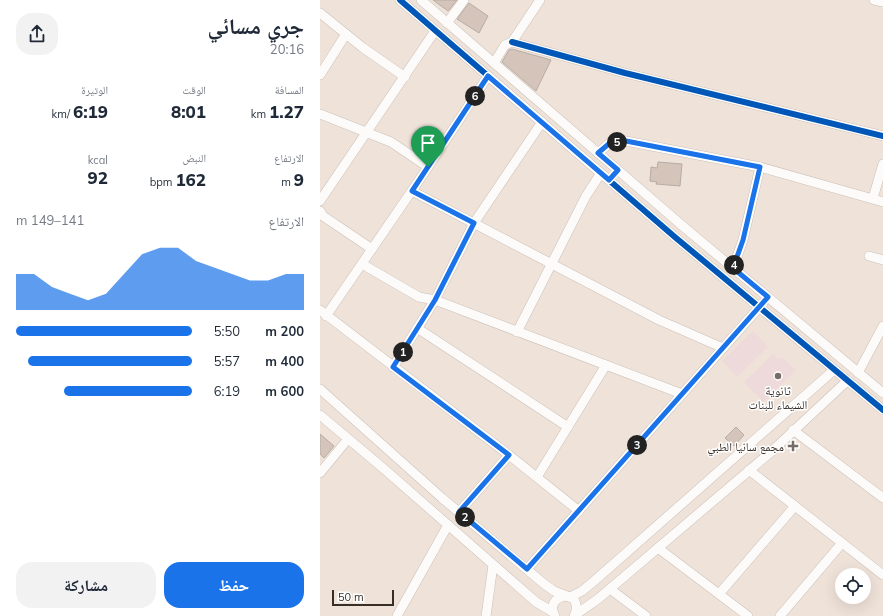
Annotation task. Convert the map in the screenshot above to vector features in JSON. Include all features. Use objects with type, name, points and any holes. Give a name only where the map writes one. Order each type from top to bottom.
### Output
[{"type":"street","points":[[400,0],[609,180],[883,410]]},
{"type":"street","points":[[420,0],[733,268],[883,393]]},
{"type":"street","points":[[447,23],[464,0]]},
{"type":"street","points":[[494,63],[505,45],[512,42],[540,0]]},
{"type":"street","points":[[874,0],[883,2]]},
{"type":"street","points":[[320,13],[405,77]]},
{"type":"street","points":[[320,201],[436,31]]},
{"type":"street","points":[[320,75],[346,34]]},
{"type":"street","points":[[512,42],[625,73],[883,136]]},
{"type":"street","points":[[488,76],[362,264],[323,313],[509,455],[578,511]]},
{"type":"street","points":[[320,114],[390,142],[428,167]]},
{"type":"street","points":[[393,367],[435,300],[474,223],[542,122]]},
{"type":"street","points":[[598,153],[611,142],[626,141],[760,167],[883,202]]},
{"type":"street","points":[[873,198],[883,164]]},
{"type":"street","points":[[733,268],[743,240],[760,167]]},
{"type":"street","points":[[609,180],[618,170]]},
{"type":"street","points":[[517,332],[586,196],[601,173]]},
{"type":"street","points":[[412,191],[551,265],[573,274],[659,320],[723,348]]},
{"type":"street","points":[[320,211],[323,216],[372,249]]},
{"type":"street","points":[[869,256],[883,260]]},
{"type":"street","points":[[362,264],[419,297],[435,300],[682,394]]},
{"type":"street","points":[[527,569],[768,297]]},
{"type":"street","points":[[858,373],[883,326]]},
{"type":"street","points":[[417,328],[568,427]]},
{"type":"street","points":[[537,477],[606,365]]},
{"type":"street","points":[[554,614],[553,604],[555,600],[562,596],[568,596],[582,591],[593,582],[834,370]]},
{"type":"street","points":[[575,616],[610,589],[749,470],[847,381]]},
{"type":"street","points":[[320,389],[459,512],[527,569],[554,591],[574,599],[577,607],[575,616]]},
{"type":"street","points":[[320,415],[536,602],[554,614]]},
{"type":"street","points":[[793,430],[883,498]]},
{"type":"street","points":[[320,473],[348,438]]},
{"type":"street","points":[[459,512],[509,455]]},
{"type":"street","points":[[749,470],[883,575]]},
{"type":"street","points":[[719,594],[795,506]]},
{"type":"street","points":[[399,616],[448,525]]},
{"type":"street","points":[[780,616],[842,543]]},
{"type":"street","points":[[658,548],[748,616]]},
{"type":"street","points":[[486,616],[493,565]]},
{"type":"street","points":[[610,589],[646,616]]},
{"type":"shaded area","points":[[753,331],[768,347],[737,377],[722,361]]},
{"type":"shaded area","points":[[773,354],[779,359],[783,358],[796,370],[763,402],[744,382]]},
{"type":"building","points":[[433,0],[457,0],[448,11]]},
{"type":"building","points":[[469,3],[488,16],[479,33],[457,19]]},
{"type":"building","points":[[512,49],[551,60],[536,91],[502,62],[509,50]]},
{"type":"building","points":[[658,162],[682,164],[680,186],[656,184],[657,182],[650,181],[651,167],[657,168]]},
{"type":"building","points":[[736,427],[744,435],[734,446],[725,438]]},
{"type":"building","points":[[320,434],[334,446],[324,458],[320,454]]},
{"type":"cycle path","points":[[400,0],[676,238],[883,410]]},
{"type":"cycle path","points":[[512,42],[625,73],[883,136]]},
{"type":"place","name":"ثانوية الشيماء للبنات","points":[[778,376]]},
{"type":"place","name":"مجمع سانيا الطبي","points":[[793,446]]},
{"type":"route","points":[[488,76],[609,180],[618,170],[598,153],[611,142],[626,141],[760,167],[743,240],[733,268],[768,297],[527,569],[459,512],[509,455],[393,367],[435,300],[474,223],[412,191],[428,167],[488,76]]}]
